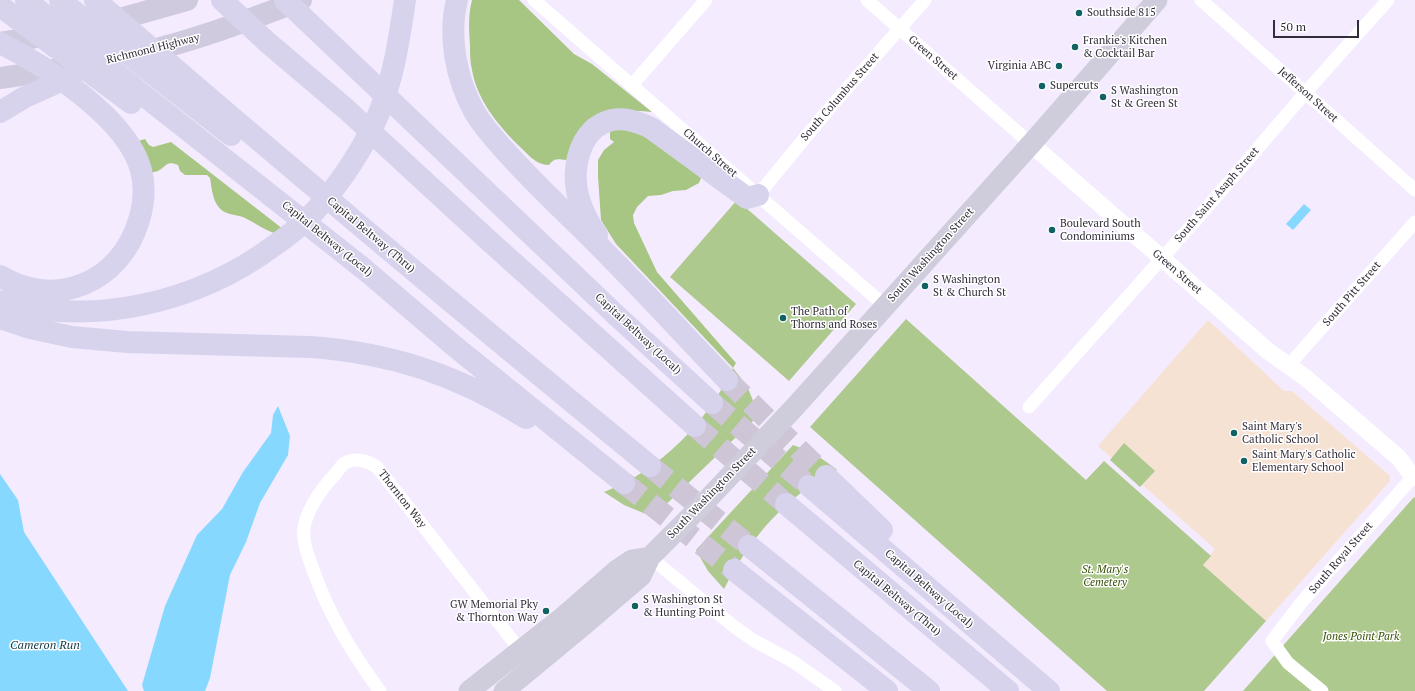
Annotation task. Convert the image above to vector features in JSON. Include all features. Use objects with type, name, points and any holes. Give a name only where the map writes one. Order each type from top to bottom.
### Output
[{"type":"highway","name":"Capital Beltway (Local)","points":[[0,318],[30,328],[72,337],[127,342],[339,349],[395,360],[442,375],[490,397],[517,412],[624,483],[453,345],[364,269],[142,94],[26,0]]},
{"type":"highway","points":[[60,0],[166,85],[504,346]]},
{"type":"highway","name":"Capital Beltway (Thru)","points":[[95,0],[220,108],[650,466]]},
{"type":"highway","points":[[0,43],[80,29],[131,17],[187,0]]},
{"type":"highway","points":[[222,0],[267,42],[346,109],[486,238],[695,426]]},
{"type":"highway","points":[[239,0],[346,109]]},
{"type":"highway","name":"Capital Beltway (Local)","points":[[285,0],[617,316],[712,403]]},
{"type":"highway","name":"Richmond Highway","points":[[0,78],[110,61],[200,38],[301,0]]},
{"type":"highway","points":[[0,301],[27,307],[79,311],[129,308],[163,301],[187,293],[226,276],[250,263],[288,235],[317,208],[344,176],[376,119],[389,85],[394,65],[405,0]]},
{"type":"highway","points":[[457,0],[453,25],[454,45],[461,81],[475,112],[490,134],[522,170],[614,261],[727,380]]},
{"type":"highway","points":[[0,6],[125,99],[225,170],[259,186]]},
{"type":"highway","points":[[0,43],[50,73],[79,93],[100,111],[124,136],[134,153],[141,169],[144,186],[144,202],[136,232],[128,248],[118,260],[94,280],[78,286],[60,290],[40,291],[23,287],[0,276]]},
{"type":"highway","points":[[0,112],[44,88],[110,61]]},
{"type":"highway","points":[[614,261],[587,220],[579,198],[576,180],[576,166],[579,152],[591,133],[600,124],[612,120],[626,119],[638,122],[663,135],[747,198],[758,195]]},
{"type":"highway","points":[[817,481],[889,537],[993,644],[1049,691]]},
{"type":"highway","name":"Capital Beltway (Thru)","points":[[786,504],[1008,691]]},
{"type":"highway","points":[[749,546],[929,691]]},
{"type":"highway","points":[[734,570],[887,691]]},
{"type":"main road","name":"South Washington Street","points":[[504,691],[584,626],[641,576],[650,557],[707,500],[793,409],[1158,0]]},
{"type":"main road","points":[[469,691],[563,617],[617,570],[632,560],[650,557]]},
{"type":"street","name":"Church Street","points":[[534,0],[885,306]]},
{"type":"street","points":[[632,85],[706,0]]},
{"type":"street","name":"Green Street","points":[[867,0],[1268,351],[1306,378],[1399,458],[1414,476]]},
{"type":"street","name":"South Columbus Street","points":[[758,195],[828,110],[925,0]]},
{"type":"street","name":"Jefferson Street","points":[[1202,0],[1415,190]]},
{"type":"street","name":"South Saint Asaph Street","points":[[1029,407],[1198,218],[1306,92],[1388,0]]},
{"type":"street","name":"South Pitt Street","points":[[1289,366],[1415,222]]},
{"type":"street","name":"Thornton Way","points":[[380,691],[353,654],[334,621],[318,586],[306,551],[303,535],[304,523],[311,507],[332,477],[346,463],[359,460],[370,462],[377,467],[520,650]]},
{"type":"street","name":"South Royal Street","points":[[1322,691],[1288,664],[1272,641],[1301,603],[1414,476]]},
{"type":"street","points":[[650,557],[732,625],[753,640],[792,661],[835,691]]},
{"type":"shaded area","name":"Saint Mary's Catholic Elementary School","points":[[1208,320],[1284,391],[1292,391],[1390,476],[1390,481],[1266,621],[1203,565],[1215,549],[1098,446]]},
{"type":"green space","points":[[472,0],[519,0],[574,54],[592,64],[652,112],[629,112],[566,160],[556,160],[549,165],[535,161],[502,128],[483,101],[478,91],[470,58],[469,22]]},
{"type":"green space","points":[[617,127],[651,138],[701,178],[699,183],[686,190],[648,196],[637,207],[633,215],[634,223],[657,272],[736,363],[733,368],[616,244],[601,220],[598,160],[604,150],[614,142],[610,139],[610,132]]},
{"type":"green space","points":[[145,139],[149,145],[153,147],[171,142],[283,229],[276,234],[245,218],[222,211],[216,203],[210,178],[207,175],[185,175],[180,171],[178,165],[171,163],[158,171],[151,173],[138,141]]},
{"type":"green space","points":[[737,200],[856,304],[789,381],[670,277]]},
{"type":"green space","name":"St. Mary's Cemetery","points":[[906,319],[1086,480],[1104,461],[1211,556],[1203,565],[1266,621],[1204,691],[1107,691],[810,427]]},
{"type":"green space","points":[[733,368],[747,386],[759,415],[653,517],[624,505],[604,492],[625,483],[645,471],[680,442],[710,407]]},
{"type":"green space","points":[[1124,443],[1155,471],[1140,487],[1110,460]]},
{"type":"green space","points":[[793,445],[816,455],[837,470],[801,493],[771,520],[746,552],[724,589],[708,571],[696,550]]},
{"type":"green space","name":"Jones Point Park","points":[[1414,497],[1415,691],[1243,691]]},
{"type":"water","points":[[1304,204],[1311,210],[1293,230],[1286,224]]},
{"type":"water","points":[[278,406],[290,436],[288,455],[260,503],[246,542],[230,575],[210,678],[205,691],[144,691],[142,685],[165,606],[197,535],[222,509],[243,472],[271,433],[273,415]]},
{"type":"water","name":"Cameron Run","points":[[0,474],[18,500],[24,532],[128,691],[0,691]]},
{"type":"tunnel","points":[[727,380],[826,476]]},
{"type":"tunnel","points":[[712,403],[809,486]]},
{"type":"tunnel","points":[[695,426],[786,504]]},
{"type":"tunnel","points":[[650,466],[749,546]]},
{"type":"tunnel","points":[[624,483],[734,570]]},
{"type":"place","name":"Southside 815","points":[[1079,13]]},
{"type":"place","name":"Frankie's Kitchen & Cocktail Bar","points":[[1075,47]]},
{"type":"place","name":"Virginia ABC","points":[[1059,66]]},
{"type":"place","name":"Supercuts","points":[[1042,86]]},
{"type":"place","name":"S Washington St & Green St","points":[[1103,97]]},
{"type":"place","name":"Boulevard South Condominiums","points":[[1052,230]]},
{"type":"place","name":"S Washington St & Church St","points":[[925,286]]},
{"type":"place","name":"The Path of Thorns and Roses","points":[[783,318]]},
{"type":"place","name":"Saint Mary's Catholic School","points":[[1234,433]]},
{"type":"place","name":"Saint Mary's Catholic Elementary School","points":[[1244,461]]},
{"type":"place","name":"S Washington St & Hunting Point","points":[[635,606]]},
{"type":"place","name":"GW Memorial Pky & Thornton Way","points":[[546,611]]}]
